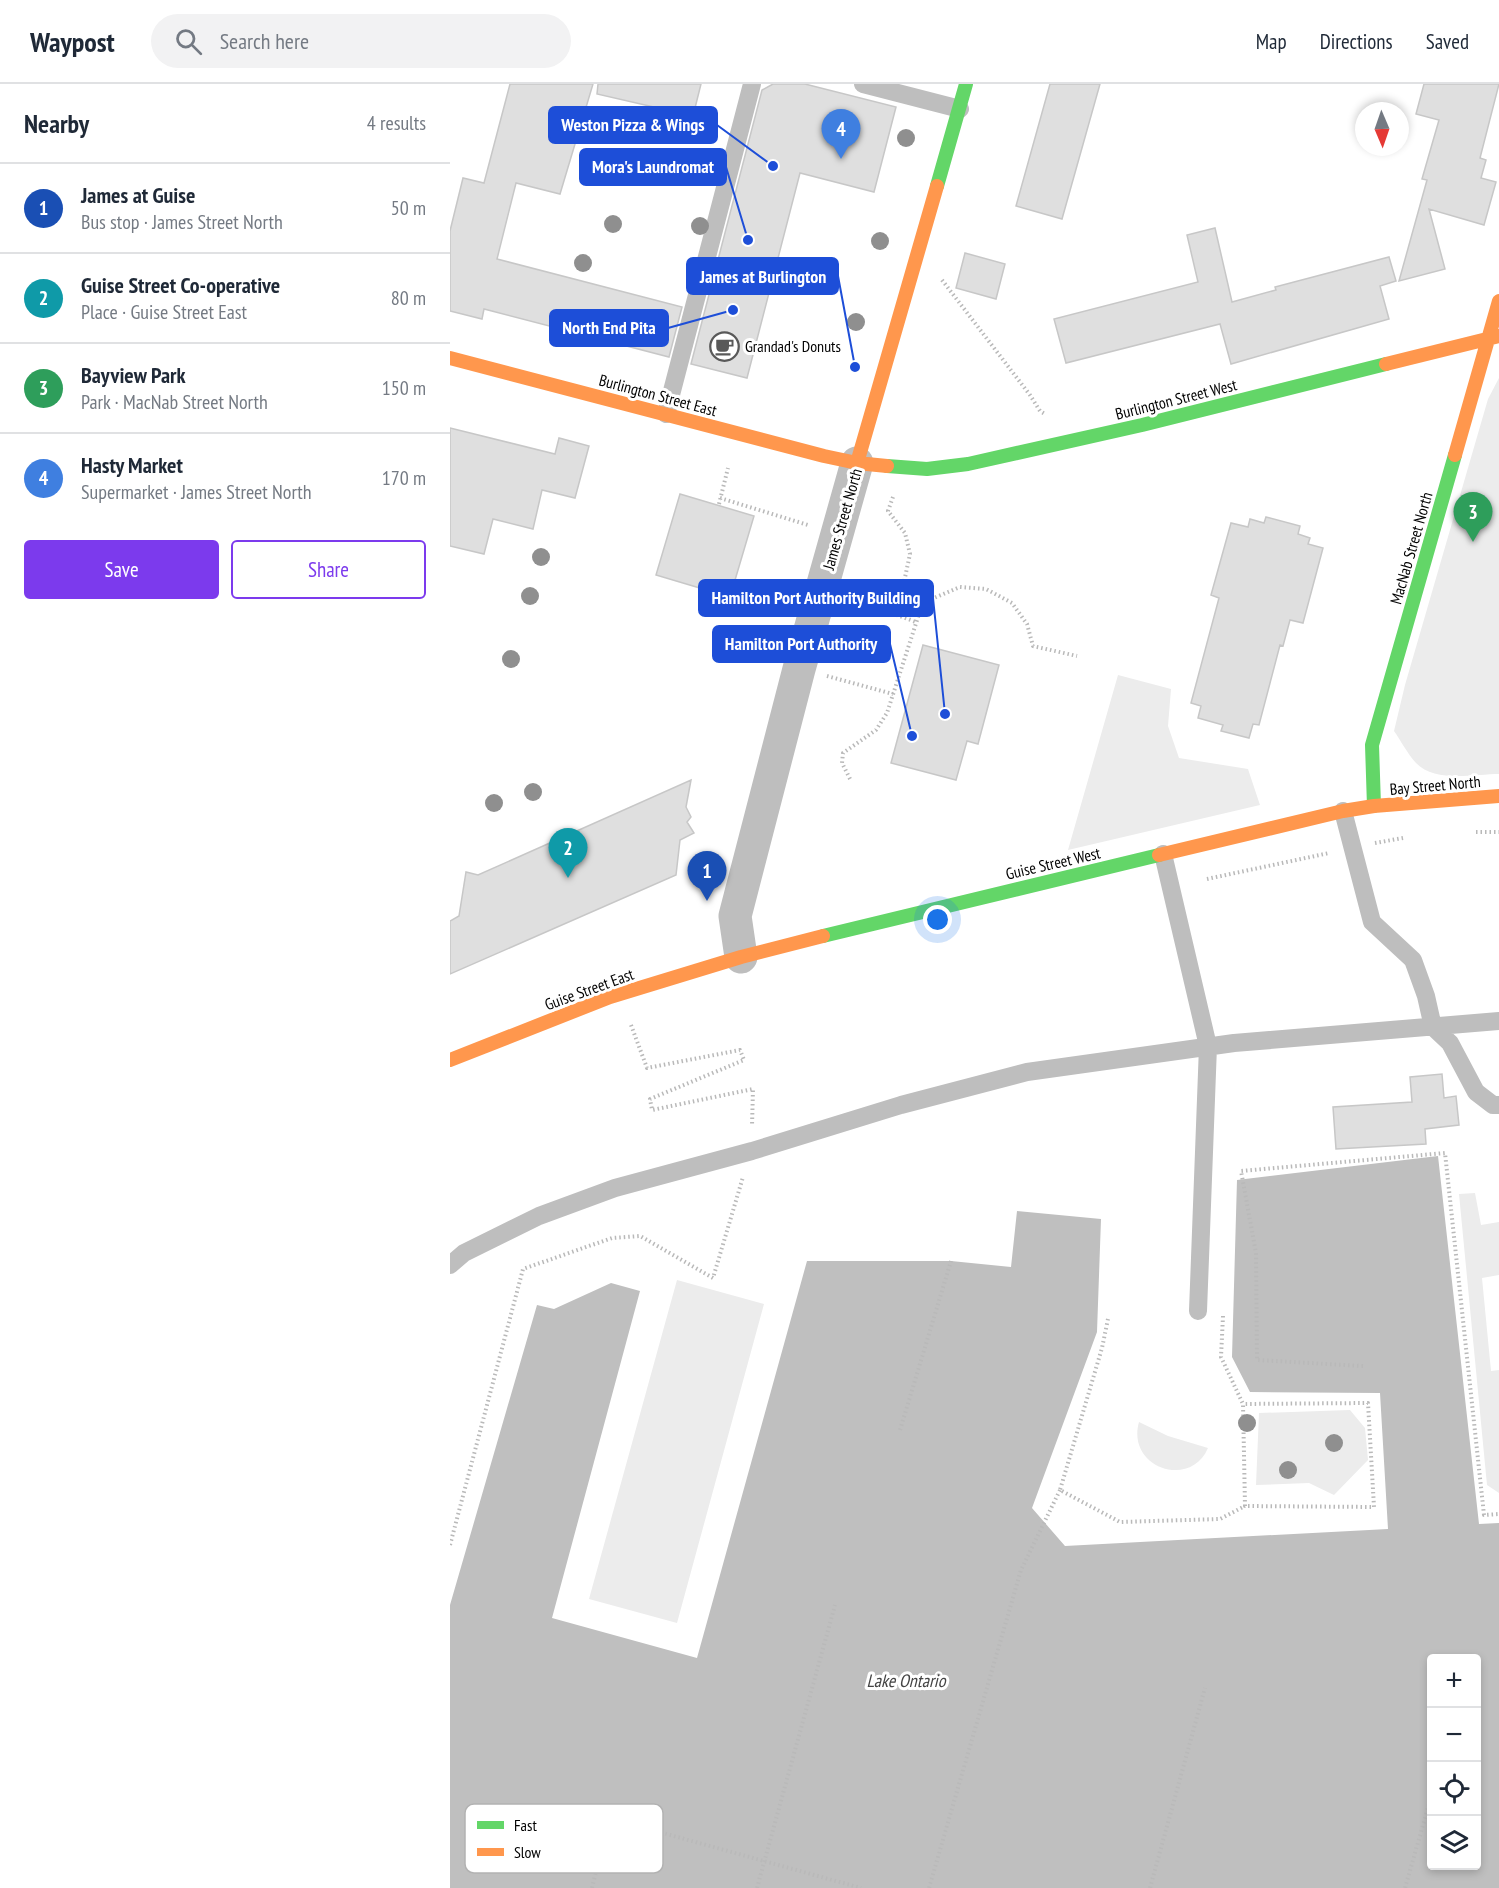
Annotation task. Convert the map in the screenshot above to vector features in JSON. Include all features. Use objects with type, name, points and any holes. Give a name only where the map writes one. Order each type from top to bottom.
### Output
[{"type":"street","name":"James Street North","points":[[741,957],[735,916],[796,680],[966,84]]},
{"type":"street","name":"MacNab Street North","points":[[1374,806],[1372,745],[1494,338],[1499,301]]},
{"type":"street","name":"Burlington Street West","points":[[857,464],[927,469],[968,464],[1142,425],[1494,338]]},
{"type":"street","name":"Burlington Street East","points":[[450,358],[857,464]]},
{"type":"street","name":"Bay Street North","points":[[1374,806],[1499,796]]},
{"type":"street","name":"Guise Street West","points":[[741,957],[1163,854],[1374,806]]},
{"type":"street","name":"Guise Street East","points":[[450,1060],[610,997],[741,957]]},
{"type":"lane","points":[[666,414],[753,84]]},
{"type":"lane","points":[[862,84],[960,109]]},
{"type":"lane","points":[[1343,812],[1372,922],[1413,960],[1426,996],[1433,1027],[1450,1043],[1476,1092],[1493,1105],[1499,1105]]},
{"type":"lane","points":[[1163,854],[1208,1046],[1198,1311]]},
{"type":"lane","points":[[450,1265],[464,1253],[539,1216],[615,1188],[902,1105],[1027,1072],[1208,1046],[1499,1021]]},
{"type":"path","points":[[919,250],[1040,411],[1084,438]]},
{"type":"path","points":[[902,466],[888,511],[905,533],[910,554],[897,615],[916,622]]},
{"type":"path","points":[[719,504],[728,468]]},
{"type":"path","points":[[720,498],[837,535]]},
{"type":"path","points":[[850,779],[842,763],[843,753],[876,730],[887,713],[920,611],[934,598],[960,587],[986,589],[1012,603],[1026,624],[1033,646],[1077,656]]},
{"type":"path","points":[[844,681],[893,694]]},
{"type":"path","points":[[1467,832],[1499,832]]},
{"type":"path","points":[[1171,886],[1389,839],[1411,837]]},
{"type":"path","points":[[450,1545],[523,1269],[612,1238],[640,1236],[713,1278],[752,1150],[753,1089],[652,1110],[650,1099],[744,1060],[740,1050],[646,1068],[631,1025],[642,1022]]},
{"type":"path","points":[[1363,1366],[1257,1360],[1256,1253],[1241,1172],[1445,1152],[1484,1515],[1499,1514]]},
{"type":"path","points":[[900,1430],[951,1261]]},
{"type":"path","points":[[1223,1311],[1221,1357],[1243,1404],[1245,1506]]},
{"type":"path","points":[[929,1888],[1021,1570],[1060,1490],[1102,1348],[1108,1319]]},
{"type":"path","points":[[1060,1490],[1120,1522],[1220,1519],[1245,1506],[1374,1507],[1368,1403],[1243,1404]]},
{"type":"path","points":[[758,1888],[835,1605]]},
{"type":"path","points":[[1150,1888],[1205,1688]]},
{"type":"path","points":[[1405,1888],[1427,1811]]},
{"type":"path","points":[[663,1833],[861,1888]]},
{"type":"path","points":[[592,1888],[596,1873]]},
{"type":"shaded area","points":[[1499,378],[1499,774],[1444,775],[1433,773],[1416,763],[1394,731],[1405,685],[1488,399]]},
{"type":"shaded area","points":[[1118,675],[1171,689],[1168,726],[1179,758],[1248,769],[1260,805],[1068,850]]},
{"type":"shaded area","points":[[1475,1193],[1481,1225],[1499,1222],[1499,1275],[1482,1278],[1491,1371],[1499,1370],[1499,1493],[1487,1485],[1459,1194]]},
{"type":"shaded area","points":[[677,1280],[764,1304],[677,1623],[589,1599]]},
{"type":"shaded area","points":[[1350,1410],[1365,1428],[1368,1460],[1334,1495],[1309,1483],[1256,1485],[1259,1413]]},
{"type":"shaded area","points":[[1139,1422],[1168,1436],[1208,1448],[1199,1461],[1188,1468],[1175,1470],[1162,1468],[1150,1461],[1142,1451],[1137,1438]]},
{"type":"water","name":"Lake Ontario","points":[[1438,1156],[1479,1524],[1499,1523],[1499,1888],[450,1888],[450,1605],[537,1305],[554,1309],[611,1283],[640,1291],[552,1618],[697,1658],[807,1261],[951,1261],[1011,1267],[1017,1211],[1101,1219],[1097,1332],[1032,1508],[1065,1546],[1388,1529],[1380,1393],[1250,1392],[1232,1357],[1237,1180]]},
{"type":"building","points":[[510,84],[593,84],[560,194],[516,183],[497,259],[682,307],[669,357],[484,309],[482,319],[450,311],[450,231],[463,178],[484,183]]},
{"type":"building","points":[[598,84],[701,84],[693,116],[597,94]]},
{"type":"building","points":[[773,84],[805,84],[896,107],[874,192],[800,173],[747,378],[691,364],[762,90]]},
{"type":"building","points":[[1050,84],[1100,84],[1062,219],[1016,206]]},
{"type":"building","points":[[1424,84],[1499,84],[1480,158],[1486,160],[1481,178],[1496,182],[1484,225],[1429,209],[1445,269],[1399,281],[1427,180],[1422,179],[1439,120],[1416,114]]},
{"type":"building","points":[[1215,228],[1232,302],[1276,290],[1275,287],[1389,257],[1396,281],[1380,286],[1389,319],[1231,364],[1220,324],[1066,363],[1054,319],[1198,282],[1187,235]]},
{"type":"building","points":[[965,253],[1005,264],[996,299],[956,288]]},
{"type":"building","points":[[450,428],[555,454],[559,438],[589,446],[575,498],[542,490],[533,529],[493,519],[484,554],[450,546]]},
{"type":"building","points":[[680,494],[754,516],[730,597],[656,575]]},
{"type":"building","points":[[1266,517],[1300,526],[1298,534],[1310,538],[1308,544],[1323,548],[1303,623],[1290,620],[1283,646],[1280,645],[1259,725],[1253,724],[1249,738],[1221,731],[1223,725],[1198,718],[1201,706],[1191,703],[1219,598],[1211,595],[1231,523],[1248,527],[1250,519],[1264,523]]},
{"type":"building","points":[[923,645],[999,665],[978,744],[967,741],[956,780],[891,763]]},
{"type":"building","points":[[691,780],[686,807],[691,817],[687,822],[694,833],[680,840],[676,875],[450,974],[450,921],[459,916],[466,872],[478,875]]},
{"type":"building","points":[[1442,1074],[1444,1098],[1456,1096],[1459,1125],[1425,1129],[1426,1144],[1336,1149],[1333,1107],[1412,1102],[1410,1077]]},
{"type":"traffic: fast","points":[[937,186],[966,84]]},
{"type":"traffic: fast","points":[[887,466],[927,469],[968,464],[1142,425],[1386,364]]},
{"type":"traffic: fast","points":[[1374,806],[1372,745],[1455,455]]},
{"type":"traffic: fast","points":[[823,936],[1159,855]]},
{"type":"traffic: slow","points":[[857,463],[937,186]]},
{"type":"traffic: slow","points":[[1455,455],[1499,301]]},
{"type":"traffic: slow","points":[[1386,364],[1499,336]]},
{"type":"traffic: slow","points":[[450,358],[824,456],[887,466]]},
{"type":"traffic: slow","points":[[1159,855],[1343,811],[1374,806],[1499,796]]},
{"type":"traffic: slow","points":[[450,1060],[610,997],[741,957],[823,936]]},
{"type":"place","name":"Hasty Market","points":[[841,159]]},
{"type":"place","name":"Weston Pizza & Wings","points":[[773,166]]},
{"type":"place","name":"Mora's Laundromat","points":[[748,240]]},
{"type":"place","name":"North End Pita","points":[[733,310]]},
{"type":"place","name":"Grandad's Donuts","points":[[724,346]]},
{"type":"place","name":"James at Burlington","points":[[855,367]]},
{"type":"place","name":"Bayview Park","points":[[1473,542]]},
{"type":"place","name":"Hamilton Port Authority Building","points":[[945,714]]},
{"type":"place","name":"Hamilton Port Authority","points":[[912,736]]},
{"type":"place","name":"Guise Street Co-operative","points":[[568,878]]},
{"type":"place","name":"James at Guise","points":[[707,901]]}]
